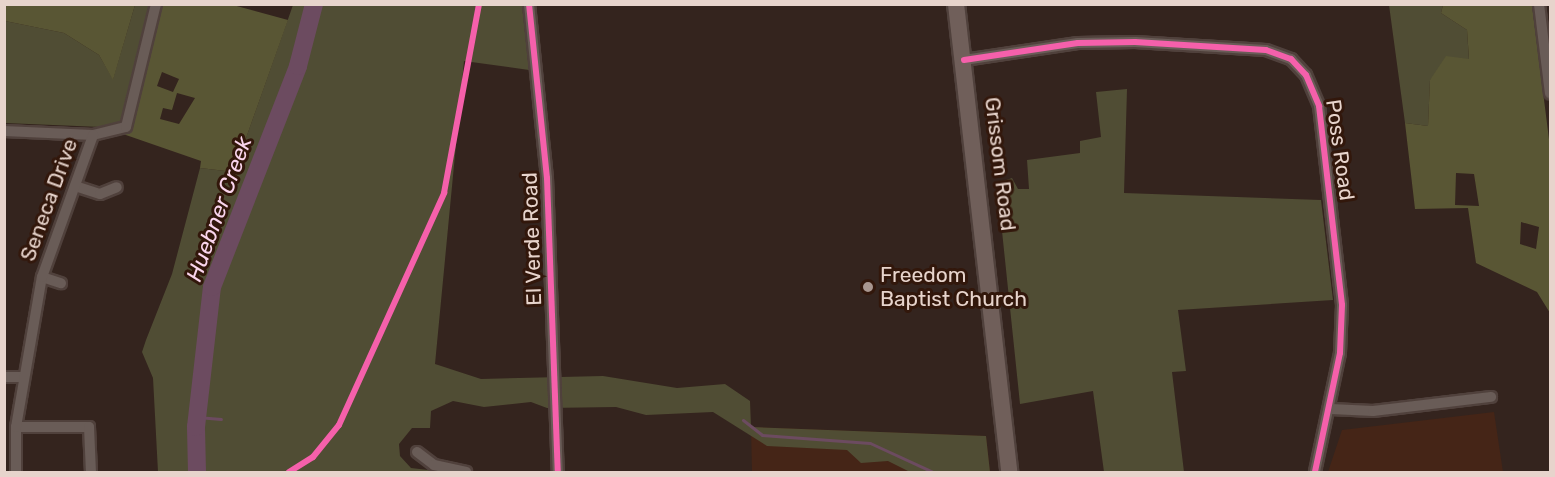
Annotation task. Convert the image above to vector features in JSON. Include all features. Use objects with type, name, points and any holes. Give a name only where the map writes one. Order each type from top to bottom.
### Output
[{"type":"main road","name":"Grissom Road","points":[[956,4],[1009,472]]},
{"type":"street","points":[[4,131],[93,135],[121,131],[129,114],[156,4]]},
{"type":"street","name":"El Verde Road","points":[[529,4],[547,178],[558,472]]},
{"type":"street","points":[[1539,4],[1551,93]]},
{"type":"street","name":"Poss Road","points":[[964,60],[1078,43],[1135,42],[1266,50],[1299,66],[1319,106],[1342,306],[1331,409],[1315,472]]},
{"type":"street","name":"Seneca Drive","points":[[16,472],[16,427],[42,277],[93,135]]},
{"type":"street","points":[[75,186],[100,194],[117,188]]},
{"type":"street","name":"Seneca Drive","points":[[42,277],[61,283]]},
{"type":"street","points":[[4,377],[23,377]]},
{"type":"street","points":[[1331,409],[1373,411],[1491,397]]},
{"type":"street","points":[[16,427],[89,427],[91,472]]},
{"type":"street","points":[[417,452],[434,465],[466,472]]},
{"type":"shaded area","points":[[4,5],[135,5],[113,80],[99,55],[64,33],[5,21]]},
{"type":"shaded area","points":[[135,5],[157,5],[123,134],[101,127],[5,123],[5,21],[64,33],[99,55],[113,79]]},
{"type":"shaded area","points":[[157,5],[233,5],[288,20],[234,172],[200,168],[201,161],[123,134]],"holes":[[[162,72],[179,79],[173,92],[157,86]],[[177,93],[195,98],[179,124],[160,119],[163,108],[172,110]]]},
{"type":"shaded area","points":[[293,5],[522,5],[529,70],[464,61],[435,364],[481,379],[603,376],[677,388],[725,384],[750,401],[751,427],[986,436],[990,472],[910,472],[888,461],[861,463],[847,450],[767,446],[713,412],[646,415],[616,407],[547,408],[531,402],[484,407],[453,401],[431,411],[430,428],[412,428],[399,444],[400,456],[411,468],[445,472],[158,472],[153,378],[142,352],[172,274],[200,168],[234,172]]},
{"type":"shaded area","points":[[1389,5],[1443,5],[1441,13],[1467,30],[1469,60],[1430,80],[1428,126],[1405,123]]},
{"type":"shaded area","points":[[1443,5],[1532,5],[1550,147],[1550,313],[1537,292],[1476,263],[1468,208],[1415,209],[1405,123],[1428,126],[1430,80],[1446,56],[1469,59],[1467,30],[1441,13]],"holes":[[[1456,173],[1474,174],[1479,206],[1455,205]],[[1521,222],[1539,227],[1536,249],[1520,244]]]},
{"type":"shaded area","points":[[1127,89],[1124,193],[1321,200],[1333,300],[1178,310],[1186,371],[1172,372],[1184,472],[1104,472],[1093,391],[1020,404],[997,183],[1012,178],[1018,189],[1029,189],[1027,160],[1080,153],[1080,141],[1101,137],[1096,92]]},
{"type":"shaded area","points":[[1494,412],[1503,472],[1328,472],[1342,430]]},
{"type":"shaded area","points":[[751,427],[986,436],[990,472],[752,472]]},
{"type":"waterway","name":"Huebner Creek","points":[[197,472],[196,427],[212,287],[298,66],[314,4]]},
{"type":"waterway","points":[[197,417],[221,419]]},
{"type":"waterway","points":[[743,420],[762,435],[870,443],[933,472]]},
{"type":"cycle path","points":[[289,472],[313,457],[339,425],[444,193],[479,4]]},
{"type":"cycle path","points":[[529,4],[547,178],[558,472]]},
{"type":"cycle path","points":[[964,60],[1078,43],[1135,42],[1266,50],[1291,59],[1306,75],[1319,106],[1342,305],[1340,353],[1315,472]]},
{"type":"place","name":"Freedom Baptist Church","points":[[868,287]]}]
